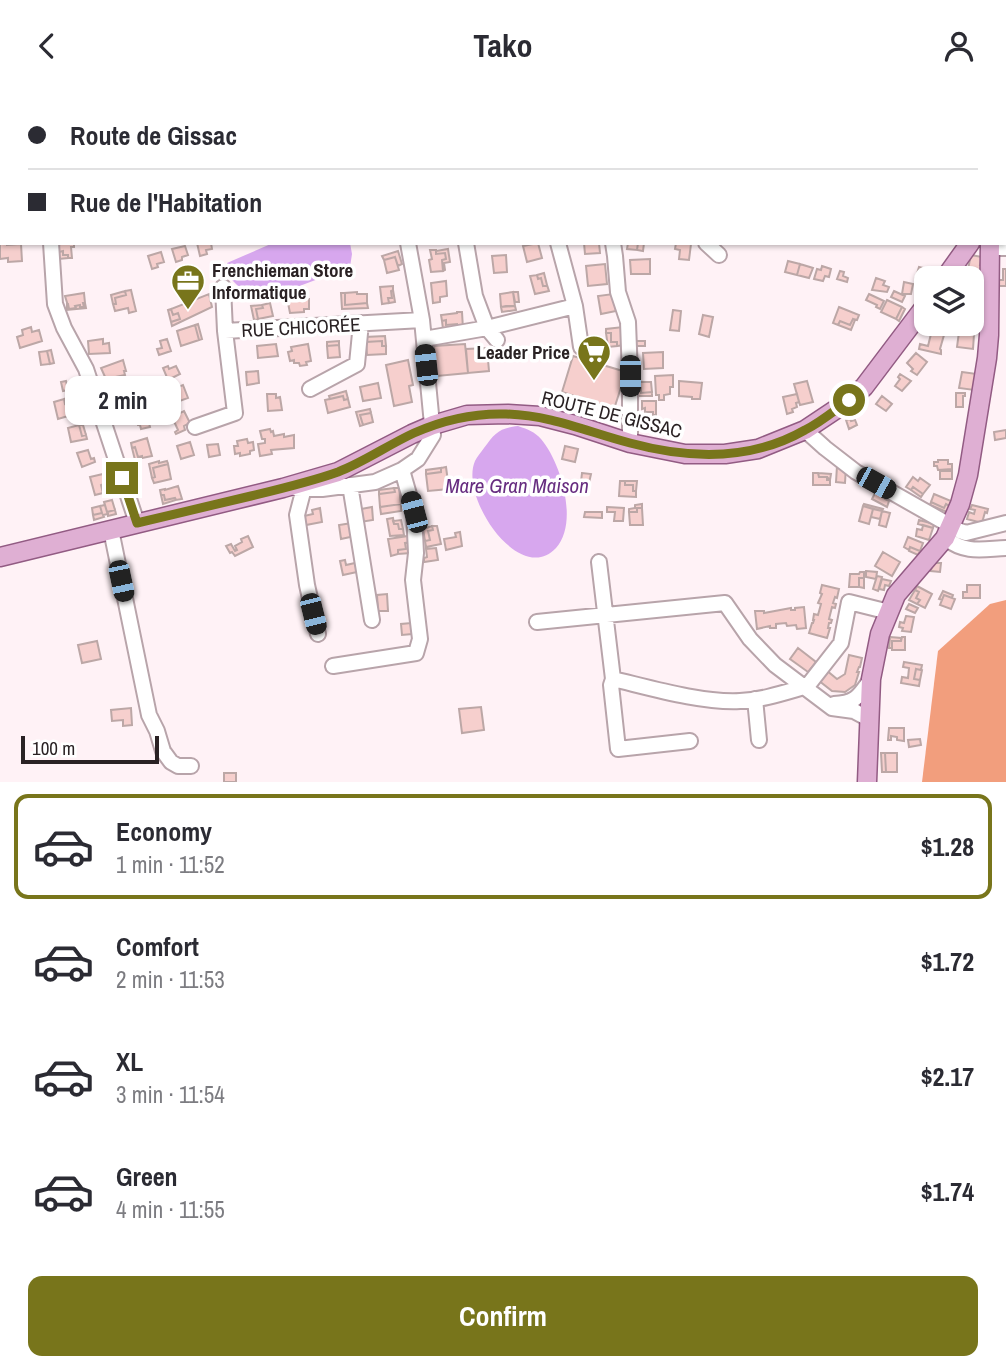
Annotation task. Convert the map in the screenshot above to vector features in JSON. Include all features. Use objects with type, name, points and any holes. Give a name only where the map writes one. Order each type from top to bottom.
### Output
[{"type":"main road","points":[[954,266],[969,245]]},
{"type":"main road","points":[[867,782],[871,679],[880,633],[896,596],[948,532],[968,475],[981,406],[996,247]]},
{"type":"main road","name":"ROUTE DE GISSAC","points":[[0,557],[284,488],[338,472],[412,434],[467,415],[508,414],[540,417],[630,443],[685,454],[725,454],[758,449],[805,431],[849,400],[864,387],[914,321]]},
{"type":"street","points":[[51,245],[55,304],[89,379],[137,523]]},
{"type":"street","points":[[284,488],[322,489],[375,482],[402,470],[418,459],[433,435],[422,320],[408,245]]},
{"type":"street","points":[[466,245],[475,296],[487,328],[498,340]]},
{"type":"street","points":[[559,245],[575,306],[581,347]]},
{"type":"street","points":[[613,245],[618,292],[628,322],[630,443]]},
{"type":"street","points":[[708,245],[719,255]]},
{"type":"street","name":"RUE CHICORÉE","points":[[223,287],[225,331],[422,320]]},
{"type":"street","points":[[424,339],[487,328],[575,306]]},
{"type":"street","points":[[310,389],[357,364],[361,323]]},
{"type":"street","points":[[195,427],[235,414],[225,331]]},
{"type":"street","points":[[805,431],[856,472],[948,532],[966,533],[1006,523]]},
{"type":"street","points":[[333,666],[416,653],[420,639],[413,580],[416,553],[414,512],[402,470]]},
{"type":"street","points":[[350,485],[372,620]]},
{"type":"street","points":[[304,488],[297,515],[307,585],[318,634]]},
{"type":"street","points":[[111,530],[149,715],[163,751],[171,762],[178,766],[191,767]]},
{"type":"street","points":[[948,532],[955,546],[967,549],[1006,548]]},
{"type":"street","points":[[599,562],[613,679],[611,685],[618,749],[690,741]]},
{"type":"street","points":[[613,679],[707,699],[743,701],[768,698],[809,684],[841,643],[849,601],[889,612]]},
{"type":"street","points":[[537,622],[725,603],[750,639],[775,665],[832,708],[854,711],[869,719]]},
{"type":"street","points":[[822,700],[832,703],[852,701],[871,679]]},
{"type":"street","points":[[755,699],[760,740]]},
{"type":"shaded area","points":[[1006,600],[1006,782],[922,782],[938,651],[990,604]]},
{"type":"water","points":[[268,245],[350,245],[352,254],[350,267],[273,296],[244,292],[227,275],[227,263]]},
{"type":"water","name":"Mare Gran Maison","points":[[518,426],[541,439],[555,462],[565,493],[567,509],[563,537],[556,548],[542,557],[526,556],[510,547],[496,533],[484,515],[472,477],[475,461],[491,439],[506,428]]},
{"type":"building","points":[[0,245],[21,245],[22,261],[8,262],[8,258],[0,259]]},
{"type":"building","points":[[58,245],[74,245],[71,247],[72,258],[63,255],[63,251],[59,252]]},
{"type":"building","points":[[197,245],[211,245],[212,249],[206,250],[207,254],[200,256]]},
{"type":"building","points":[[539,245],[542,258],[527,262],[523,246]]},
{"type":"building","points":[[584,245],[599,245],[600,253],[585,254]]},
{"type":"building","points":[[628,245],[638,245],[637,250],[627,249]]},
{"type":"building","points":[[638,245],[644,245],[643,251],[637,250]]},
{"type":"building","points":[[676,245],[691,245],[689,260],[679,259],[680,250],[675,249]]},
{"type":"building","points":[[185,246],[188,255],[176,262],[172,249]]},
{"type":"building","points":[[448,249],[450,262],[444,263],[443,271],[442,260],[446,259],[445,253],[436,254],[436,251]]},
{"type":"building","points":[[430,250],[436,250],[436,254],[445,253],[446,259],[442,260],[443,271],[431,272]]},
{"type":"building","points":[[63,251],[63,255],[68,255],[68,258],[59,259],[59,252]]},
{"type":"building","points":[[398,251],[402,264],[398,266],[395,257],[384,260],[382,256]]},
{"type":"building","points":[[161,252],[164,262],[152,269],[148,256]]},
{"type":"building","points":[[506,255],[507,272],[494,273],[492,256]]},
{"type":"building","points":[[971,255],[982,257],[980,265],[983,266],[969,266]]},
{"type":"building","points":[[395,257],[399,270],[387,273],[384,260]]},
{"type":"building","points":[[650,259],[650,274],[631,274],[630,260]]},
{"type":"building","points":[[788,261],[800,264],[797,275],[785,272]]},
{"type":"building","points":[[605,264],[607,284],[588,286],[586,266]]},
{"type":"building","points":[[800,264],[813,268],[809,278],[797,275]]},
{"type":"building","points":[[822,266],[831,269],[829,277],[825,276],[823,281],[814,279],[817,269],[821,270]]},
{"type":"building","points":[[1003,269],[1006,269],[1006,286],[999,286],[999,280],[1003,280]]},
{"type":"building","points":[[840,271],[848,278],[847,282],[837,279]]},
{"type":"building","points":[[544,273],[547,285],[543,286],[537,275]]},
{"type":"building","points":[[537,275],[549,291],[535,294],[530,276]]},
{"type":"building","points":[[192,276],[195,288],[181,291],[178,280]]},
{"type":"building","points":[[876,278],[885,281],[883,285],[889,287],[887,292],[872,290]]},
{"type":"building","points":[[446,281],[447,296],[440,297],[440,302],[433,303],[431,283]]},
{"type":"building","points":[[904,282],[913,284],[911,294],[902,294]]},
{"type":"building","points":[[393,286],[392,298],[388,298],[389,303],[382,304],[380,287]]},
{"type":"building","points":[[131,290],[136,311],[129,313],[128,308],[115,311],[115,298],[126,295],[125,291]]},
{"type":"building","points":[[393,290],[395,302],[389,303],[388,298],[392,298]]},
{"type":"building","points":[[125,291],[126,295],[115,298],[116,304],[113,304],[111,295]]},
{"type":"building","points":[[894,291],[905,296],[902,302],[891,297]]},
{"type":"building","points":[[513,292],[518,292],[519,302],[515,302]]},
{"type":"building","points":[[513,292],[515,306],[501,307],[500,294]]},
{"type":"building","points":[[84,293],[84,307],[80,305],[69,309],[65,296]]},
{"type":"building","points":[[341,293],[345,293],[345,305],[367,303],[368,308],[342,309]]},
{"type":"building","points":[[345,293],[367,294],[367,303],[345,305]]},
{"type":"building","name":"Frenchieman Store Informatique","points":[[209,294],[212,307],[172,326],[171,322],[180,319],[178,313],[173,315],[171,309]]},
{"type":"building","points":[[613,294],[616,311],[601,314],[598,296]]},
{"type":"building","points":[[869,294],[884,301],[880,309],[866,300]]},
{"type":"building","points":[[289,299],[309,299],[309,309],[290,313]]},
{"type":"building","points":[[887,300],[902,307],[896,319],[881,312]]},
{"type":"building","points":[[83,303],[86,308],[67,310],[67,304],[69,309],[80,305],[84,307]]},
{"type":"building","points":[[270,303],[273,316],[258,319],[256,309]]},
{"type":"building","points":[[262,305],[263,308],[256,309],[258,319],[254,320],[251,306]]},
{"type":"building","points":[[515,306],[516,310],[502,312],[501,307]]},
{"type":"building","points":[[839,307],[859,315],[857,320],[853,319],[850,325],[840,321],[838,325],[833,323]]},
{"type":"building","points":[[902,307],[905,309],[899,321],[896,319]]},
{"type":"building","points":[[171,309],[173,315],[178,313],[180,319],[171,322],[168,310]]},
{"type":"building","points":[[673,310],[681,311],[679,331],[670,330]]},
{"type":"building","points":[[462,312],[463,329],[457,329],[457,324],[446,325],[446,320],[442,321],[441,315]]},
{"type":"building","points":[[703,315],[713,317],[709,337],[699,334]]},
{"type":"building","points":[[853,319],[855,320],[851,330],[838,325],[840,321],[850,325]]},
{"type":"building","points":[[446,320],[446,325],[457,324],[457,329],[443,329],[442,321]]},
{"type":"building","points":[[198,324],[202,339],[199,340],[195,325]]},
{"type":"building","points":[[195,325],[199,340],[181,346],[177,331]]},
{"type":"building","points":[[31,327],[32,332],[39,330],[42,341],[20,348],[17,337],[23,335],[22,330]]},
{"type":"building","points":[[623,327],[625,345],[617,346],[617,342],[611,342],[611,333],[606,333],[606,329]]},
{"type":"building","points":[[606,333],[611,333],[611,342],[617,342],[617,346],[608,347]]},
{"type":"building","points":[[385,336],[386,346],[382,346],[382,341],[366,342],[365,337]]},
{"type":"building","points":[[930,336],[944,336],[941,354],[919,349],[920,344],[928,346]]},
{"type":"building","points":[[958,336],[974,336],[973,349],[957,347]]},
{"type":"building","points":[[103,339],[103,344],[109,343],[110,353],[89,354],[88,341]]},
{"type":"building","points":[[167,339],[171,351],[159,355],[157,349],[162,348],[160,341]]},
{"type":"building","points":[[339,341],[339,345],[327,346],[327,342]]},
{"type":"building","points":[[382,341],[382,346],[386,346],[386,354],[367,355],[366,342]]},
{"type":"building","points":[[635,341],[645,341],[645,346],[635,346]]},
{"type":"building","points":[[276,344],[278,356],[258,358],[257,346]]},
{"type":"building","points":[[308,344],[311,361],[306,362],[307,365],[300,366],[299,363],[294,363],[294,360],[290,361],[288,352],[292,351],[291,347]]},
{"type":"building","points":[[465,344],[468,373],[437,376],[434,346]]},
{"type":"building","points":[[339,345],[340,357],[328,358],[327,346]]},
{"type":"building","points":[[487,348],[489,371],[468,373],[466,349]]},
{"type":"building","points":[[51,350],[54,363],[50,364],[47,351]]},
{"type":"building","points":[[47,351],[50,364],[41,365],[39,352]]},
{"type":"building","points":[[663,352],[663,368],[644,369],[643,353]]},
{"type":"building","points":[[916,353],[927,362],[917,375],[907,363]]},
{"type":"building","name":"Leader Price","points":[[573,356],[626,372],[614,409],[562,392]]},
{"type":"building","points":[[123,360],[125,375],[106,379],[101,368]]},
{"type":"building","points":[[408,360],[413,385],[409,386],[412,402],[394,406],[386,365]]},
{"type":"building","points":[[168,366],[169,369],[176,366],[180,374],[168,380],[163,368]]},
{"type":"building","points":[[258,371],[259,383],[247,385],[246,372]]},
{"type":"building","points":[[962,372],[977,374],[974,390],[959,388]]},
{"type":"building","points":[[900,374],[911,381],[902,391],[895,386]]},
{"type":"building","points":[[673,375],[670,394],[664,395],[664,400],[659,400],[659,395],[656,395],[655,376]]},
{"type":"building","points":[[66,381],[68,390],[63,391],[61,382]]},
{"type":"building","points":[[679,381],[702,383],[700,399],[679,396]]},
{"type":"building","points":[[807,381],[813,402],[800,405],[794,384]]},
{"type":"building","points":[[637,382],[651,382],[652,392],[641,393]]},
{"type":"building","points":[[378,383],[381,398],[363,401],[360,387]]},
{"type":"building","points":[[130,385],[135,402],[129,403],[128,399],[124,400],[122,393],[118,394],[117,389]]},
{"type":"building","points":[[183,385],[188,398],[174,403],[177,409],[167,413],[165,407],[174,404],[168,391]]},
{"type":"building","points":[[637,388],[641,388],[641,393],[652,392],[652,396],[638,396]]},
{"type":"building","points":[[346,391],[348,399],[344,400],[343,396],[330,399],[329,396]]},
{"type":"building","points":[[122,393],[124,400],[128,399],[129,403],[121,405],[118,394]]},
{"type":"building","points":[[956,393],[965,393],[963,407],[956,407]]},
{"type":"building","points":[[267,394],[280,397],[282,410],[268,411]]},
{"type":"building","points":[[797,394],[797,407],[787,414],[783,397]]},
{"type":"building","points":[[343,396],[344,400],[348,399],[350,407],[328,413],[325,400]]},
{"type":"building","points":[[882,396],[892,404],[886,411],[876,404]]},
{"type":"building","points":[[73,397],[77,414],[68,416],[67,413],[73,412],[71,403],[65,404],[64,399]]},
{"type":"building","points":[[64,399],[65,404],[71,403],[73,412],[58,419],[54,402]]},
{"type":"building","points":[[642,401],[656,401],[656,415],[653,415],[653,412],[645,412],[645,408],[642,409]]},
{"type":"building","points":[[370,409],[371,413],[360,415],[363,425],[360,426],[356,412]]},
{"type":"building","points":[[146,411],[150,427],[141,429],[133,414]]},
{"type":"building","points":[[184,411],[190,423],[184,426],[185,430],[176,434],[178,430],[172,417]]},
{"type":"building","points":[[371,413],[373,422],[363,425],[360,415]]},
{"type":"building","points":[[846,420],[855,420],[857,425],[849,429]]},
{"type":"building","points":[[79,425],[83,425],[86,435],[82,436]]},
{"type":"building","points":[[79,425],[82,436],[86,435],[87,439],[71,442],[68,428]]},
{"type":"building","points":[[270,429],[274,436],[294,435],[294,448],[271,450],[272,454],[260,456],[258,444],[265,443],[265,439],[262,439],[260,431]]},
{"type":"building","points":[[1006,430],[1006,438],[995,440],[994,432]]},
{"type":"building","points":[[147,438],[152,456],[138,457],[131,443]]},
{"type":"building","points":[[247,439],[248,443],[253,442],[254,450],[250,451],[250,454],[235,454],[234,446],[238,446],[237,441]]},
{"type":"building","points":[[190,442],[194,455],[181,459],[177,446]]},
{"type":"building","points":[[218,444],[220,455],[209,457],[207,445]]},
{"type":"building","points":[[565,446],[578,449],[575,462],[562,459]]},
{"type":"building","points":[[135,447],[138,457],[142,458],[135,460],[132,448]]},
{"type":"building","points":[[88,450],[95,462],[82,467],[77,453]]},
{"type":"building","points":[[948,460],[952,469],[938,470],[934,462]]},
{"type":"building","points":[[167,461],[168,464],[153,468],[155,477],[152,478],[149,464]]},
{"type":"building","points":[[168,464],[171,479],[154,483],[153,468]]},
{"type":"building","points":[[837,466],[846,466],[845,483],[836,482]]},
{"type":"building","points":[[446,467],[449,489],[428,491],[426,474],[441,472],[441,468]]},
{"type":"building","points":[[441,468],[441,472],[426,474],[426,470]]},
{"type":"building","points":[[940,471],[952,471],[952,479],[940,479]]},
{"type":"building","points":[[582,473],[591,474],[589,483],[581,482]]},
{"type":"building","points":[[813,473],[818,473],[819,477],[827,477],[830,485],[813,485]]},
{"type":"building","points":[[818,473],[831,474],[830,480],[827,477],[819,477]]},
{"type":"building","points":[[103,474],[106,483],[101,485],[103,493],[95,495],[90,477]]},
{"type":"building","points":[[913,477],[930,485],[923,494],[913,487],[911,490],[906,487]]},
{"type":"building","points":[[620,481],[625,481],[625,485],[633,485],[636,497],[619,496]]},
{"type":"building","points":[[625,481],[637,481],[636,491],[633,491],[633,485],[625,485]]},
{"type":"building","points":[[178,486],[182,499],[165,500],[164,495],[161,495],[160,490]]},
{"type":"building","points":[[913,487],[923,494],[921,497],[911,490]]},
{"type":"building","points":[[394,488],[395,492],[379,494],[379,490]]},
{"type":"building","points":[[394,488],[399,488],[401,504],[380,507],[379,494],[395,492]]},
{"type":"building","points":[[877,489],[887,494],[887,507],[872,499]]},
{"type":"building","points":[[934,494],[951,501],[949,506],[946,504],[944,508],[931,502]]},
{"type":"building","points":[[161,495],[164,495],[165,500],[176,500],[163,504]]},
{"type":"building","points":[[112,500],[115,510],[107,512],[104,502]]},
{"type":"building","points":[[931,502],[944,508],[946,504],[949,506],[947,512],[930,505]]},
{"type":"building","points":[[401,504],[401,511],[381,514],[380,507]]},
{"type":"building","points":[[642,504],[642,508],[637,508],[637,512],[629,512],[635,505]]},
{"type":"building","points":[[864,504],[883,509],[882,511],[863,506]]},
{"type":"building","points":[[105,505],[107,512],[115,510],[116,514],[103,515],[104,517],[94,520],[93,515],[102,513],[100,506]]},
{"type":"building","points":[[972,505],[988,509],[982,523],[967,519],[969,512],[974,514],[975,510],[970,509]]},
{"type":"building","points":[[100,506],[102,513],[93,515],[92,508]]},
{"type":"building","points":[[863,506],[873,509],[869,524],[859,521]]},
{"type":"building","points":[[372,507],[373,520],[354,523],[358,515],[362,514],[361,509]]},
{"type":"building","points":[[607,507],[624,508],[623,521],[614,521],[615,512],[607,512]]},
{"type":"building","points":[[320,508],[322,522],[306,525],[304,516],[313,514],[312,510]]},
{"type":"building","points":[[637,508],[642,508],[643,525],[630,525],[629,512],[637,512]]},
{"type":"building","points":[[873,509],[882,511],[880,519],[871,517]]},
{"type":"building","points":[[882,511],[890,513],[886,527],[879,525]]},
{"type":"building","points":[[585,512],[602,512],[602,518],[584,517]]},
{"type":"building","points":[[393,518],[394,524],[403,529],[404,535],[390,536],[387,519]]},
{"type":"building","points":[[401,520],[403,529],[399,529],[398,524],[393,521]]},
{"type":"building","points":[[919,520],[934,524],[933,528],[918,524]]},
{"type":"building","points":[[352,523],[355,536],[341,539],[339,525]]},
{"type":"building","points":[[923,525],[933,528],[929,540],[916,536],[917,529],[922,530]]},
{"type":"building","points":[[432,526],[433,530],[428,531],[430,540],[425,541],[423,529]]},
{"type":"building","points":[[432,526],[437,526],[441,544],[426,547],[425,541],[430,540],[428,531],[433,530]]},
{"type":"building","points":[[460,532],[462,546],[446,550],[444,539],[456,537],[455,533]]},
{"type":"building","points":[[248,536],[253,547],[235,556],[230,553],[226,546],[231,544],[235,551],[235,546],[242,542],[241,539]]},
{"type":"building","points":[[408,536],[406,549],[398,550],[398,554],[391,556],[388,539]]},
{"type":"building","points":[[908,537],[923,543],[920,551],[904,547]]},
{"type":"building","points":[[409,542],[411,553],[398,554],[398,550],[406,549],[405,543]]},
{"type":"building","points":[[910,547],[920,551],[918,555],[909,551]]},
{"type":"building","points":[[436,548],[438,560],[424,562],[427,557],[426,549]]},
{"type":"building","points":[[883,552],[900,562],[892,576],[875,566]]},
{"type":"building","points":[[345,560],[346,565],[355,563],[357,572],[343,575],[340,561]]},
{"type":"building","points":[[932,563],[941,563],[940,572],[931,571]]},
{"type":"building","points":[[866,571],[877,572],[876,579],[866,577]]},
{"type":"building","points":[[864,572],[864,578],[859,578],[859,587],[849,587],[850,574]]},
{"type":"building","points":[[877,576],[882,577],[878,591],[873,589]]},
{"type":"building","points":[[859,578],[864,578],[864,588],[859,587]]},
{"type":"building","points":[[882,579],[891,581],[889,586],[885,585],[884,590],[879,589]]},
{"type":"building","points":[[822,585],[839,589],[833,603],[836,604],[835,608],[832,607],[829,619],[832,620],[827,638],[809,633],[814,614],[818,615],[821,604],[818,603]]},
{"type":"building","points":[[967,585],[980,585],[980,598],[963,598]]},
{"type":"building","points":[[917,586],[932,594],[925,608],[917,604],[920,600],[916,598],[919,592],[915,590]]},
{"type":"building","points":[[915,590],[919,592],[916,598],[920,600],[917,604],[909,600]]},
{"type":"building","points":[[943,591],[953,595],[952,598],[944,595],[942,600],[939,599]]},
{"type":"building","points":[[387,594],[388,611],[378,611],[377,595]]},
{"type":"building","points":[[944,595],[955,599],[951,609],[940,605]]},
{"type":"building","points":[[909,604],[918,608],[915,613],[906,609]]},
{"type":"building","points":[[804,607],[806,628],[797,629],[796,625],[787,626],[786,623],[776,624],[776,628],[770,626],[757,629],[755,611],[764,613]]},
{"type":"building","points":[[906,616],[914,617],[911,632],[902,631],[903,628],[899,627]]},
{"type":"building","points":[[411,623],[412,634],[402,635],[401,624]]},
{"type":"building","points":[[890,637],[901,638],[901,641],[892,641],[892,648],[889,648]]},
{"type":"building","points":[[902,637],[905,637],[905,650],[892,650],[892,641],[901,641]]},
{"type":"building","points":[[97,641],[101,659],[82,663],[78,645]]},
{"type":"building","points":[[798,648],[816,662],[808,672],[790,659]]},
{"type":"building","points":[[849,655],[862,658],[855,685],[845,692],[832,691],[818,680],[826,670],[837,679],[845,674]]},
{"type":"building","points":[[904,662],[922,665],[921,670],[916,669],[914,679],[920,680],[919,686],[901,683],[902,677],[908,678],[909,668],[903,667]]},
{"type":"building","points":[[916,669],[922,670],[920,680],[914,679]]},
{"type":"building","points":[[481,707],[484,730],[462,733],[459,709]]},
{"type":"building","points":[[131,708],[132,725],[123,726],[123,720],[112,721],[111,710]]},
{"type":"building","points":[[889,728],[904,728],[904,741],[891,736],[891,740],[888,740]]},
{"type":"building","points":[[920,739],[921,745],[909,747],[908,740]]},
{"type":"building","points":[[881,753],[885,753],[886,772],[882,772]]},
{"type":"building","points":[[885,753],[897,753],[897,772],[886,772]]},
{"type":"building","points":[[224,773],[236,773],[236,782],[224,782]]},
{"type":"place","name":"Frenchieman Store Informatique","points":[[188,311]]},
{"type":"place","name":"Leader Price","points":[[594,382]]},
{"type":"route","points":[[122,478],[137,523],[284,488],[338,472],[412,434],[467,415],[508,414],[540,417],[630,443],[685,454],[705,455],[742,453],[779,442],[805,431],[849,400]]}]
